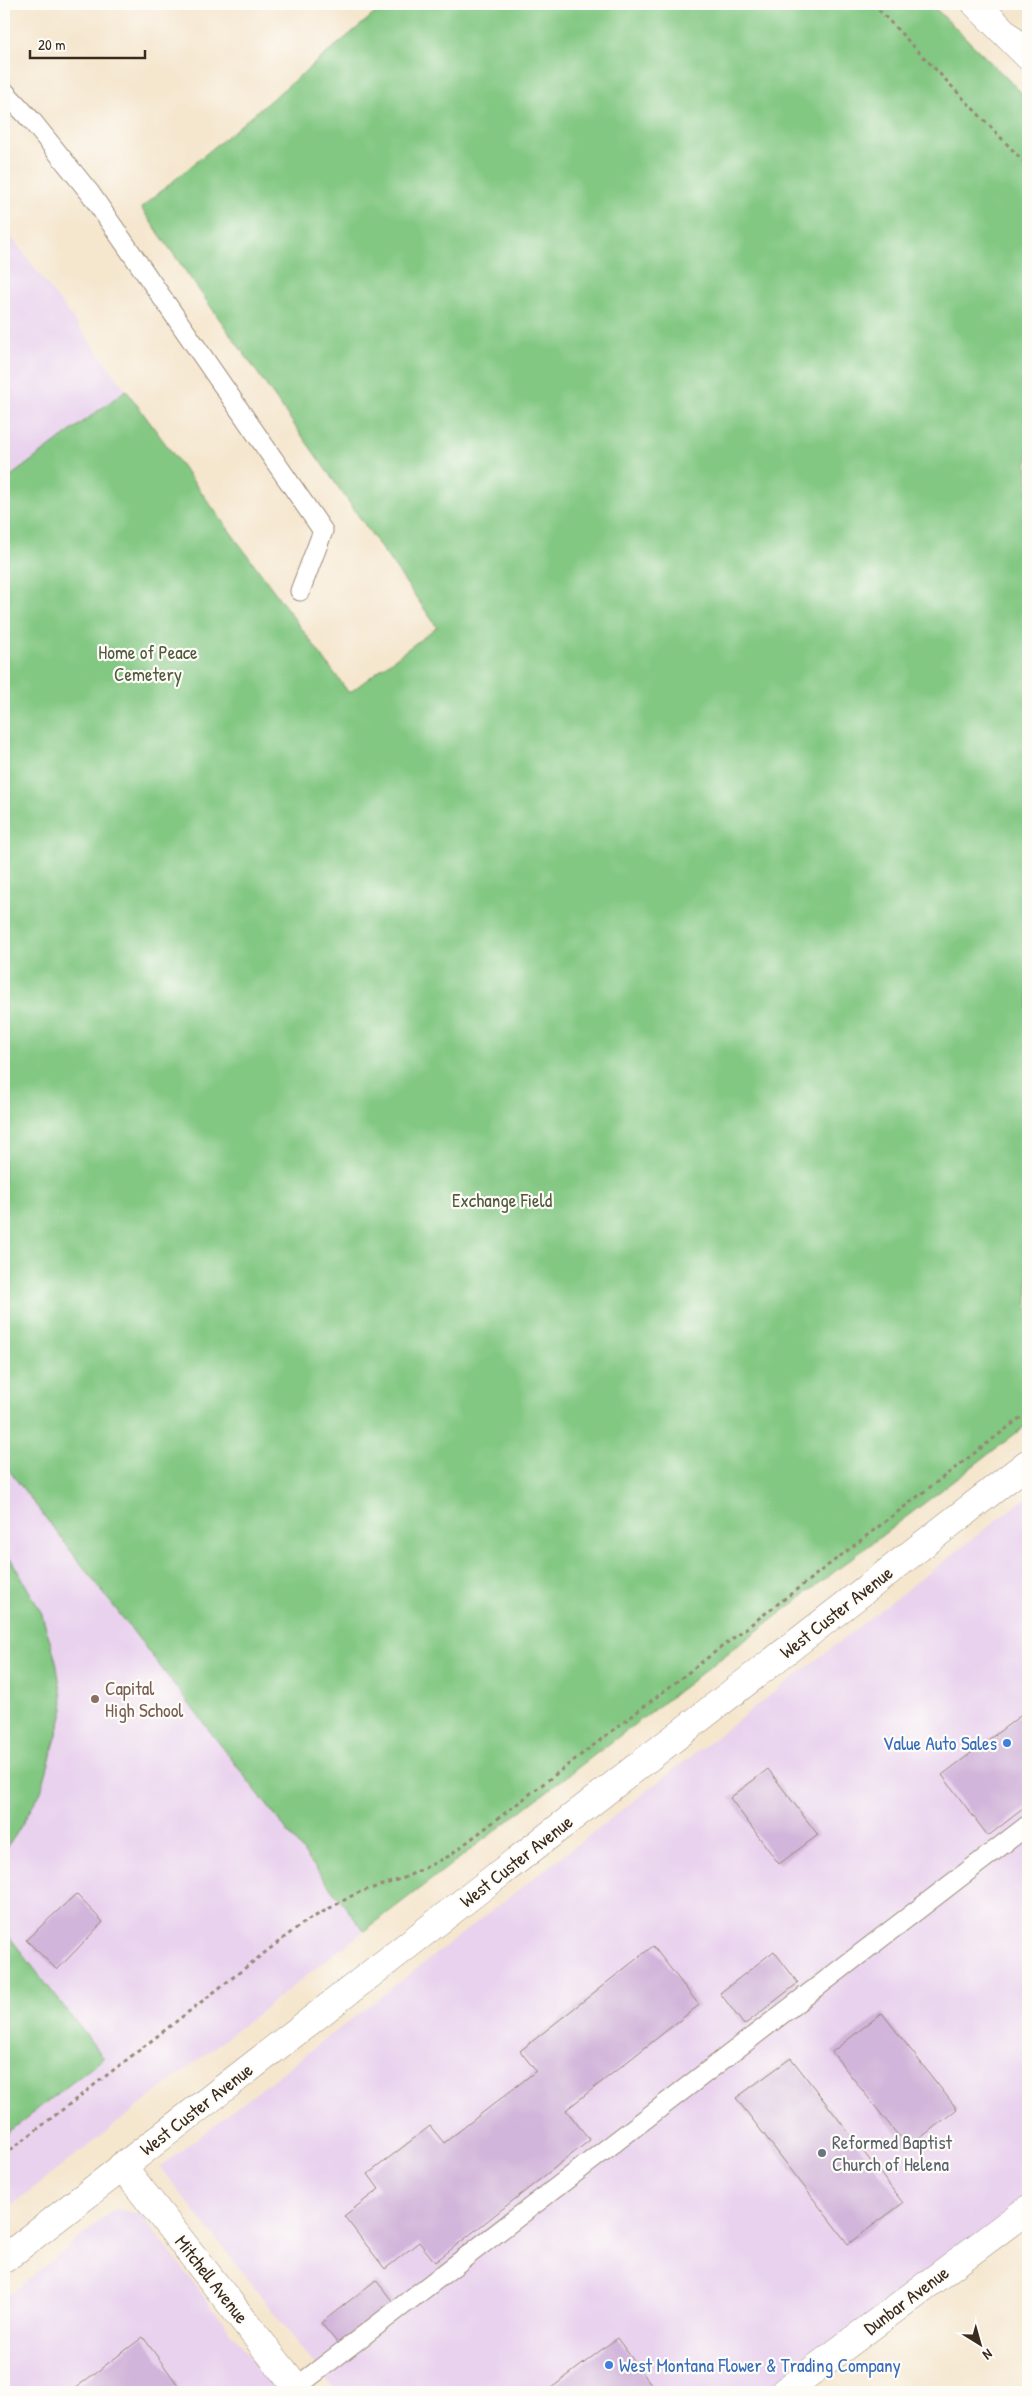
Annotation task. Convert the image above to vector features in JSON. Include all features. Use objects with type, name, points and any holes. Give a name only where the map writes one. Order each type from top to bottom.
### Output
[{"type":"main road","points":[[976,4],[1028,56]]},
{"type":"main road","name":"West Custer Avenue","points":[[4,2259],[1028,1463]]},
{"type":"main road","name":"Mitchell Avenue","points":[[122,2166],[296,2391]]},
{"type":"main road","name":"Dunbar Avenue","points":[[784,2392],[1028,2208]]},
{"type":"lane","points":[[4,91],[32,121],[90,193],[323,531],[300,591]]},
{"type":"lane","points":[[296,2391],[1028,1825]]},
{"type":"path","points":[[873,4],[1028,166]]},
{"type":"path","points":[[4,2156],[303,1923],[357,1893],[404,1878],[450,1856],[1028,1412]]},
{"type":"shaded area","points":[[4,227],[126,390],[4,481]]},
{"type":"shaded area","name":"Capital High School","points":[[4,1464],[364,1931],[4,2211]]},
{"type":"shaded area","points":[[1028,1496],[1028,2209],[784,2392],[336,2392],[160,2167]]},
{"type":"shaded area","points":[[115,2209],[141,2214],[277,2392],[4,2392],[4,2299]]},
{"type":"green space","name":"Exchange Field","points":[[386,4],[931,4],[1028,99],[1028,1424],[364,1931],[4,1464],[4,481],[126,390],[349,693],[437,627],[141,208]]},
{"type":"green space","points":[[4,1553],[12,1561],[41,1612],[56,1661],[64,1709],[41,1792],[15,1836],[4,1850],[4,1745],[10,1729],[8,1673],[4,1652]]},
{"type":"green space","points":[[4,1930],[104,2058],[4,2135]]},
{"type":"building","name":"Value Auto Sales","points":[[1028,1710],[1028,1805],[988,1836],[942,1775]]},
{"type":"building","points":[[768,1769],[818,1835],[779,1864],[730,1798]]},
{"type":"building","points":[[76,1894],[103,1922],[57,1970],[26,1940]]},
{"type":"building","points":[[653,1946],[699,2005],[566,2110],[590,2140],[435,2262],[419,2242],[385,2269],[344,2216],[379,2189],[368,2174],[430,2126],[444,2143],[536,2071],[520,2051]]},
{"type":"building","points":[[774,1951],[798,1983],[744,2025],[720,1993]]},
{"type":"building","points":[[882,2013],[957,2109],[908,2148],[832,2052]]},
{"type":"building","points":[[791,2058],[903,2203],[848,2244],[736,2098]]},
{"type":"building","points":[[376,2280],[393,2302],[339,2345],[321,2323]]},
{"type":"building","points":[[143,2337],[178,2385],[168,2392],[70,2392]]},
{"type":"building","name":"West Montana Flower & Trading Company","points":[[617,2338],[657,2392],[546,2392]]},
{"type":"place","name":"Capital High School","points":[[95,1699]]},
{"type":"place","name":"Value Auto Sales","points":[[1007,1743]]},
{"type":"place","name":"Reformed Baptist Church of Helena","points":[[822,2153]]},
{"type":"place","name":"West Montana Flower & Trading Company","points":[[609,2365]]},
{"type":"park label","name":"Home of Peace Cemetery","points":[[148,663]]}]
